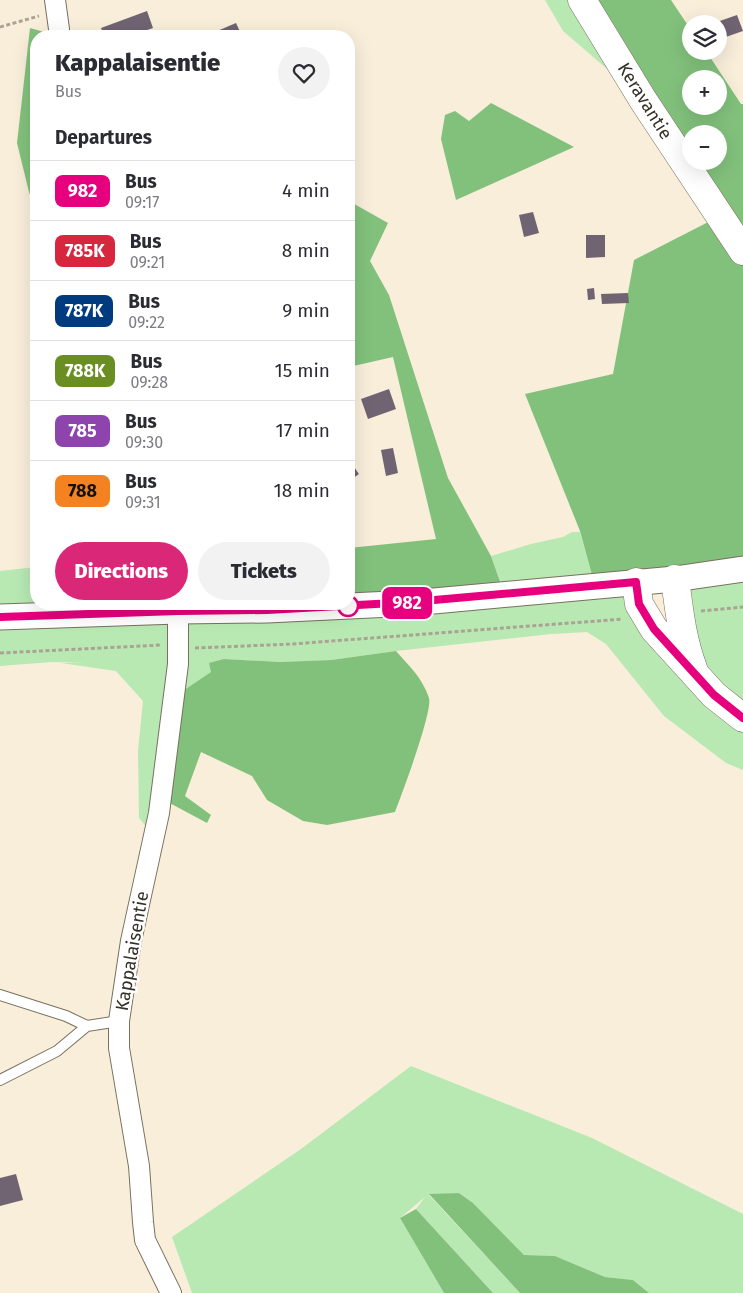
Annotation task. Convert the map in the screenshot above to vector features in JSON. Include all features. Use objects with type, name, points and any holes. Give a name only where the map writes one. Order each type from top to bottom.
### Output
[{"type":"main road","name":"Keravantie","points":[[582,0],[643,100],[743,251]]},
{"type":"main road","points":[[675,579],[686,649],[696,676]]},
{"type":"main road","points":[[636,582],[639,604],[654,629],[714,695],[743,718]]},
{"type":"street","points":[[56,6],[60,30]]},
{"type":"street","points":[[355,605],[412,602],[675,579],[743,569]]},
{"type":"street","points":[[0,617],[125,610]]},
{"type":"street","name":"Kappalaisentie","points":[[171,1293],[146,1240],[139,1166],[119,1048],[119,1020],[131,941],[159,813],[178,664],[178,610]]},
{"type":"lane","points":[[0,995],[66,1016],[87,1026]]},
{"type":"lane","points":[[0,1080],[57,1051],[87,1026],[119,1020]]},
{"type":"path","points":[[0,27],[56,6]]},
{"type":"path","points":[[694,612],[743,607]]},
{"type":"path","points":[[195,648],[302,643],[623,619]]},
{"type":"path","points":[[0,653],[162,645]]},
{"type":"green space","points":[[545,0],[582,0],[643,100],[563,31]]},
{"type":"green space","points":[[582,0],[671,0],[682,16],[682,60],[712,60],[719,70],[682,70],[682,115],[727,115],[727,83],[741,104],[743,104],[743,569],[595,586],[580,531],[525,394],[613,374],[634,260],[720,216],[691,170],[727,170],[727,125],[682,125],[682,157]]},
{"type":"green space","points":[[30,28],[37,30],[30,30],[30,195],[17,143]]},
{"type":"green space","points":[[491,103],[574,147],[456,200],[441,139],[445,115],[455,111],[469,121]]},
{"type":"green space","points":[[355,204],[388,223],[370,261],[389,295],[448,478],[491,556],[504,593],[355,604],[355,547],[436,539],[393,357],[355,366]]},
{"type":"green space","points":[[572,532],[580,532],[595,586],[636,582],[693,676],[675,579],[743,569],[743,770],[726,763],[664,716],[606,644],[587,632],[551,634],[331,660],[280,662],[224,659],[211,672],[154,836],[139,818],[138,751],[143,701],[116,671],[61,663],[87,663],[52,662],[0,666],[0,571],[30,568],[30,610],[355,610],[355,597],[504,593],[491,556],[563,537]]},
{"type":"green space","points":[[396,651],[423,684],[429,698],[429,706],[416,753],[395,812],[327,825],[303,821],[267,800],[252,776],[201,752],[185,796],[211,815],[207,823],[164,800],[180,693],[211,672],[209,663],[224,659],[280,662],[331,660]]},
{"type":"green space","points":[[411,1066],[592,1138],[743,1214],[743,1293],[649,1293],[633,1280],[605,1277],[555,1256],[524,1255],[473,1203],[459,1193],[429,1195],[520,1293],[493,1293],[416,1209],[425,1197],[400,1218],[444,1293],[192,1293],[172,1237],[301,1149]]},
{"type":"green space","points":[[459,1193],[473,1203],[524,1255],[555,1256],[605,1277],[633,1280],[649,1293],[520,1293],[429,1194]]},
{"type":"green space","points":[[416,1209],[493,1293],[444,1293],[400,1218]]},
{"type":"building","points":[[147,11],[153,28],[147,30],[102,30],[101,28]]},
{"type":"building","points":[[737,15],[743,31],[727,37],[727,18]]},
{"type":"building","points":[[236,23],[239,30],[219,30]]},
{"type":"building","points":[[533,212],[539,233],[524,237],[519,215]]},
{"type":"building","points":[[586,235],[605,235],[605,257],[586,258]]},
{"type":"building","points":[[594,288],[595,299],[588,300],[587,289]]},
{"type":"building","points":[[628,293],[629,303],[602,304],[601,294]]},
{"type":"building","points":[[389,389],[396,409],[368,419],[361,399]]},
{"type":"building","points":[[393,448],[398,473],[386,476],[381,450]]},
{"type":"building","points":[[355,468],[359,474],[355,477]]},
{"type":"building","points":[[16,1174],[23,1200],[0,1206],[0,1178]]},
{"type":"bus line","name":"982","points":[[355,605],[412,602],[636,582],[639,604],[654,629],[714,695],[743,718]]},
{"type":"bus line","name":"982","points":[[0,617],[267,610]]}]
